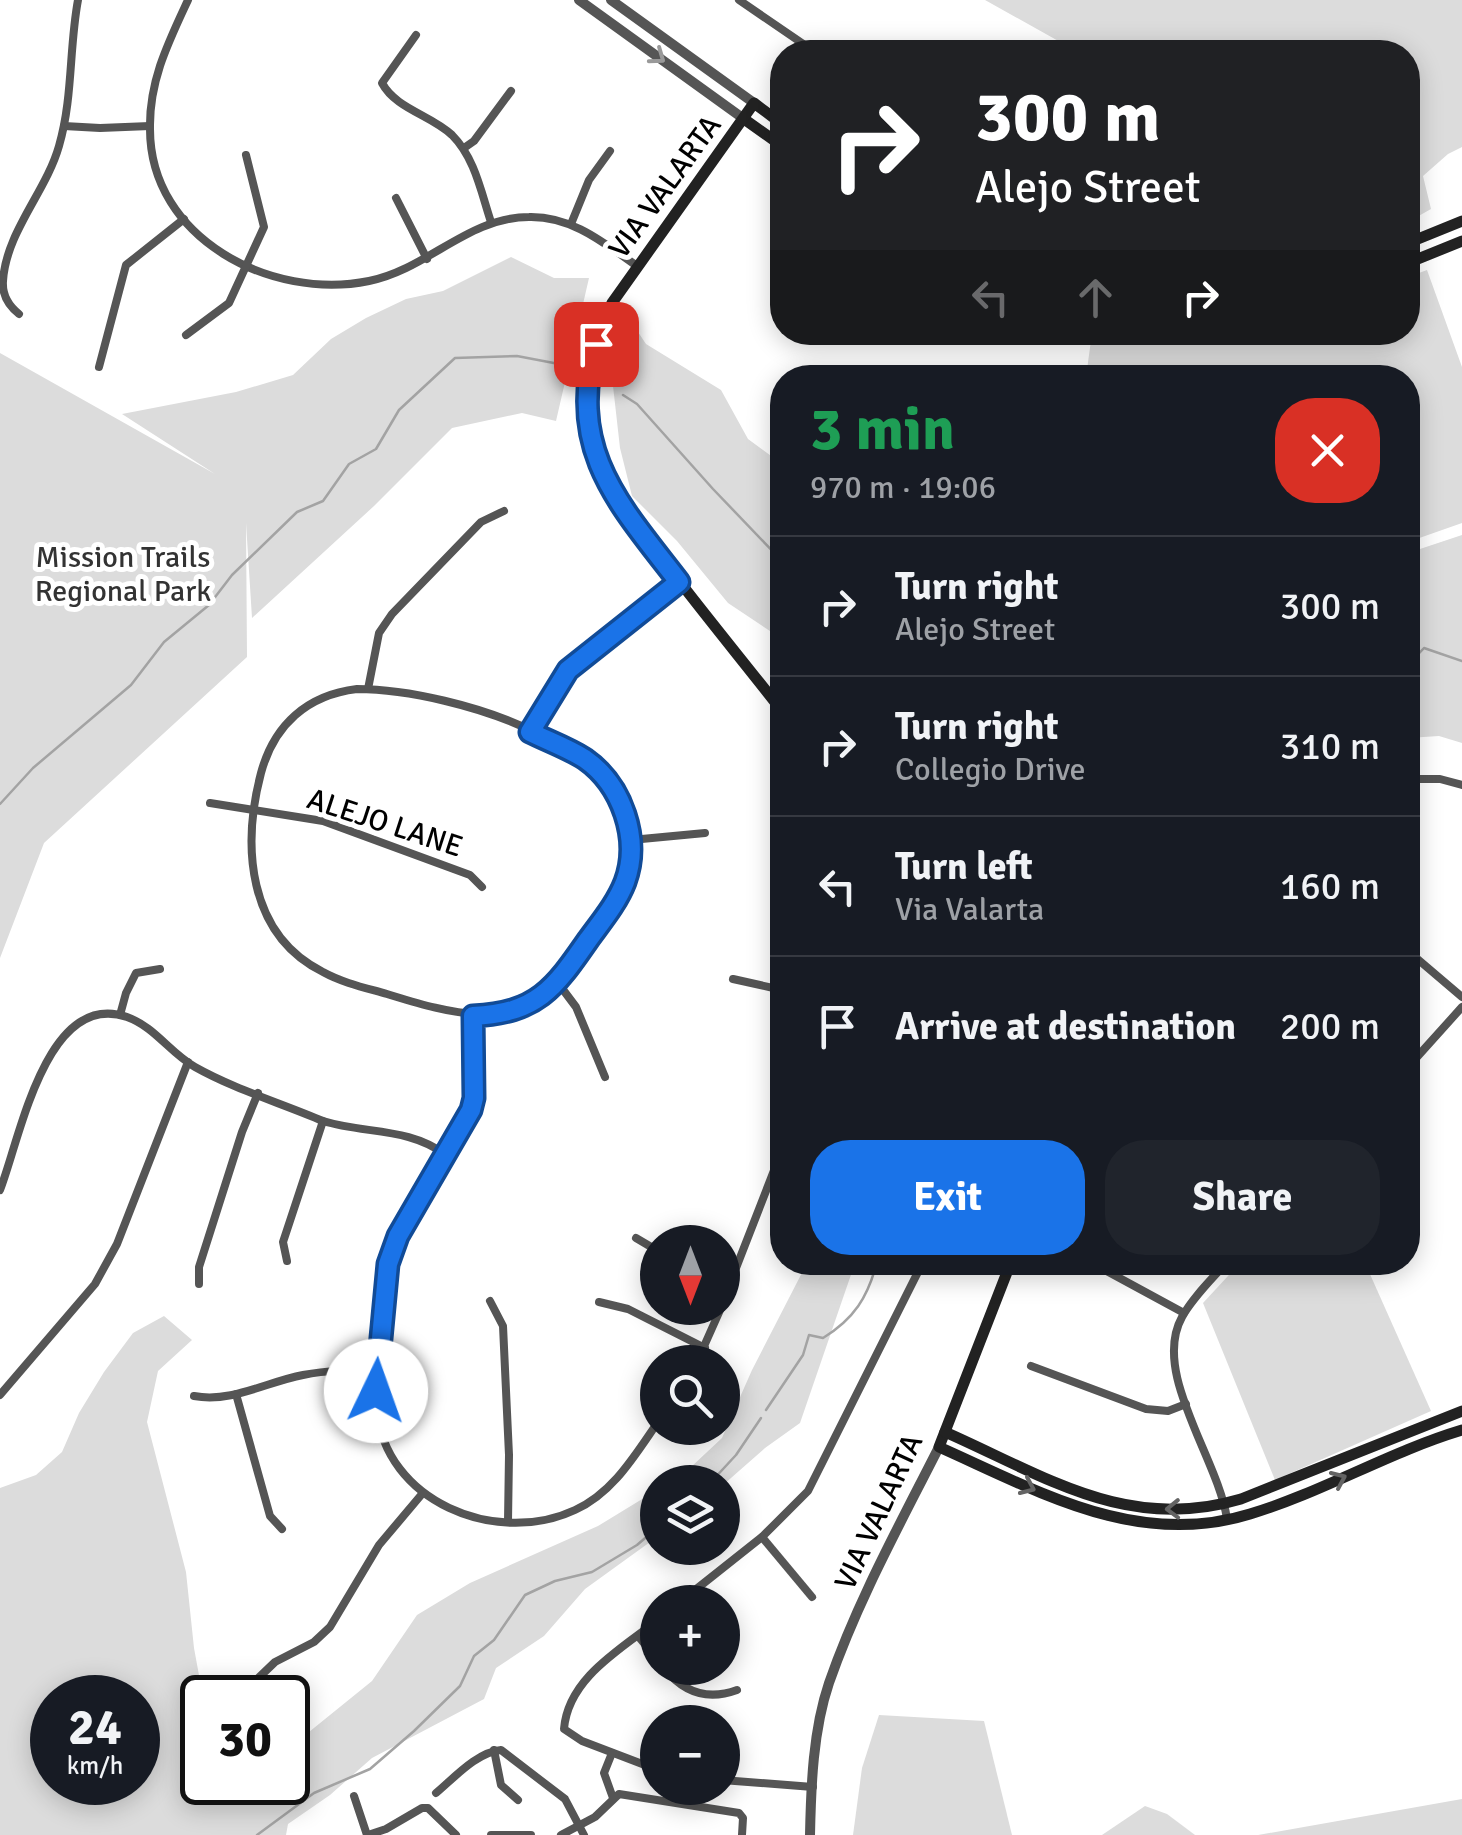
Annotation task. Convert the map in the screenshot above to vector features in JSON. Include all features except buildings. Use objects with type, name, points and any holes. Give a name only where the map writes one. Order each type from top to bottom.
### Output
[{"type":"main road","name":"VIA VALARTA","points":[[754,103],[637,266],[602,323],[590,364],[590,421],[595,455],[617,503],[770,696]]},
{"type":"main road","points":[[754,103],[770,115]]},
{"type":"main road","points":[[744,119],[770,137]]},
{"type":"main road","points":[[1420,238],[1462,221]]},
{"type":"main road","points":[[1420,257],[1462,241]]},
{"type":"main road","name":"VIA VALARTA","points":[[938,1447],[1006,1275]]},
{"type":"main road","points":[[945,1432],[1102,1501],[1155,1510],[1225,1504],[1462,1411]]},
{"type":"main road","points":[[1428,1442],[1429,1422]]},
{"type":"main road","points":[[938,1447],[1093,1513],[1150,1523],[1227,1519],[1274,1506],[1462,1430]]},
{"type":"street","points":[[19,314],[6,300],[4,276],[19,228],[46,182],[64,126],[78,0]]},
{"type":"street","points":[[188,0],[157,68],[150,126],[157,173],[184,219],[210,248],[246,268],[291,282],[338,285],[384,277],[427,259],[474,228],[491,222],[531,217],[571,224],[637,266]]},
{"type":"street","points":[[578,0],[744,119]]},
{"type":"street","points":[[611,0],[754,103]]},
{"type":"street","points":[[739,0],[797,40]]},
{"type":"street","points":[[416,35],[382,83],[388,94],[449,132],[464,148],[491,222]]},
{"type":"street","points":[[464,148],[474,141],[510,91]]},
{"type":"street","points":[[64,126],[150,126]]},
{"type":"street","points":[[571,224],[589,180],[610,151]]},
{"type":"street","points":[[186,335],[229,303],[264,227],[246,155]]},
{"type":"street","points":[[396,198],[427,259]]},
{"type":"street","points":[[99,366],[126,264],[184,219]]},
{"type":"street","points":[[368,688],[379,633],[392,614],[481,522],[504,512]]},
{"type":"street","points":[[530,732],[568,670],[679,582]]},
{"type":"street","points":[[368,688],[431,697],[530,732],[584,759],[602,776],[622,807],[631,840],[629,870],[620,893],[558,983],[523,1006],[473,1016],[451,1014],[336,978],[297,955],[273,927],[258,894],[252,863],[252,807],[266,756],[286,722],[323,696],[368,688]]},
{"type":"street","points":[[1420,779],[1440,779],[1462,786]]},
{"type":"street","name":"ALEJO LANE","points":[[210,803],[323,821],[470,875],[482,886]]},
{"type":"street","points":[[631,840],[705,832]]},
{"type":"street","points":[[1420,960],[1462,997]]},
{"type":"street","points":[[120,1015],[136,973],[160,968]]},
{"type":"street","points":[[733,979],[770,987]]},
{"type":"street","points":[[558,983],[576,1006],[605,1077]]},
{"type":"street","points":[[1420,1054],[1462,1007]]},
{"type":"street","points":[[0,1190],[24,1114],[57,1042],[86,1018],[120,1015],[150,1028],[188,1062],[322,1121],[407,1135],[446,1155]]},
{"type":"street","points":[[473,1016],[471,1110],[398,1236],[388,1264],[376,1370],[377,1412],[384,1441],[422,1494],[456,1512],[508,1521],[555,1517],[574,1511],[610,1486],[641,1445]]},
{"type":"street","points":[[0,1395],[95,1284],[117,1244],[188,1062]]},
{"type":"street","points":[[199,1284],[204,1250],[258,1093]]},
{"type":"street","points":[[287,1261],[283,1242],[322,1121]]},
{"type":"street","points":[[740,1252],[770,1179]]},
{"type":"street","points":[[636,1238],[640,1240]]},
{"type":"street","points":[[701,1585],[762,1537],[808,1491],[916,1275]]},
{"type":"street","points":[[1114,1275],[1184,1313]]},
{"type":"street","points":[[1217,1275],[1184,1313],[1176,1328],[1172,1357],[1227,1519]]},
{"type":"street","points":[[490,1301],[503,1326],[508,1521]]},
{"type":"street","points":[[599,1302],[628,1310],[699,1345]]},
{"type":"street","points":[[1031,1366],[1146,1409],[1168,1411],[1186,1404]]},
{"type":"street","points":[[194,1396],[216,1400],[300,1376],[333,1370],[376,1370]]},
{"type":"street","points":[[236,1394],[270,1516],[282,1529]]},
{"type":"street","name":"VIA VALARTA","points":[[810,1835],[820,1716],[829,1684],[880,1564],[938,1447]]},
{"type":"street","points":[[261,1675],[275,1662],[314,1642],[330,1627],[378,1545],[422,1494]]},
{"type":"street","points":[[762,1537],[812,1596]]},
{"type":"street","points":[[640,1638],[638,1636],[582,1682],[565,1712],[564,1729],[582,1741],[640,1763]]},
{"type":"street","points":[[683,1685],[709,1696],[737,1690]]},
{"type":"street","points":[[494,1750],[501,1785],[518,1800]]},
{"type":"street","points":[[436,1793],[494,1750],[504,1752],[565,1799],[581,1831]]},
{"type":"street","points":[[612,1753],[604,1774],[613,1798]]},
{"type":"street","points":[[740,1781],[813,1787]]},
{"type":"street","points":[[561,1835],[581,1831],[619,1794],[738,1814],[743,1818],[742,1835]]},
{"type":"street","points":[[354,1796],[368,1835],[422,1808],[428,1808],[456,1835]]},
{"type":"street","points":[[491,1835],[531,1835]]},
{"type":"green space","points":[[985,0],[1462,0],[1462,147],[1423,176],[1431,209],[1420,215],[1420,40],[1057,40]]},
{"type":"green space","name":"Mission Trails Regional Park","points":[[511,257],[554,278],[589,278],[556,421],[522,413],[452,428],[252,618],[246,523],[247,657],[44,843],[0,958],[0,353],[215,474],[122,414],[236,392],[293,375],[331,339],[366,318],[406,299],[443,291]]},
{"type":"green space","points":[[1427,270],[1462,367],[1462,523],[1420,538],[1420,365],[1088,365],[1090,345],[1420,345],[1420,273]]},
{"type":"green space","points":[[630,320],[646,344],[721,390],[748,439],[770,455],[770,631],[728,603],[677,541],[632,496],[620,448],[612,377]]},
{"type":"green space","points":[[1462,535],[1462,743],[1439,736],[1420,737],[1420,549]]},
{"type":"green space","points":[[801,1275],[851,1275],[800,1423],[740,1470],[740,1465],[693,1465],[715,1445],[740,1445],[740,1397]]},
{"type":"green space","points":[[1229,1275],[1370,1275],[1431,1411],[1275,1480],[1203,1303]]},
{"type":"green space","points":[[164,1316],[192,1340],[158,1371],[147,1422],[186,1572],[199,1675],[180,1675],[180,1805],[310,1805],[310,1731],[372,1681],[417,1615],[470,1583],[598,1526],[640,1500],[640,1549],[585,1589],[544,1636],[496,1668],[484,1699],[372,1758],[330,1795],[288,1824],[286,1835],[0,1835],[0,1488],[36,1475],[62,1452],[79,1413],[133,1333]]},
{"type":"green space","points":[[879,1715],[984,1721],[1012,1835],[853,1835],[862,1768]]},
{"type":"green space","points":[[1462,1799],[1462,1835],[1258,1835]]},
{"type":"green space","points":[[1145,1806],[1167,1814],[1195,1835],[1102,1835]]},
{"type":"waterway","points":[[0,804],[33,768],[131,685],[164,642],[209,605],[232,575],[297,512],[323,501],[349,464],[376,449],[399,410],[455,358],[517,356],[559,364]]},
{"type":"waterway","points":[[623,395],[637,404],[770,548]]},
{"type":"waterway","points":[[1420,652],[1424,648],[1462,661]]},
{"type":"waterway","points":[[766,1410],[803,1355],[809,1335],[823,1338],[843,1323],[858,1306],[873,1275]]},
{"type":"waterway","points":[[727,1465],[761,1418]]},
{"type":"waterway","points":[[257,1835],[314,1793],[370,1769],[414,1731],[460,1686],[474,1656],[494,1640],[525,1595],[555,1581],[592,1572],[640,1542]]},
{"type":"route","points":[[376,1391],[388,1264],[398,1236],[471,1110],[473,1016],[523,1006],[558,983],[620,893],[629,870],[629,828],[610,785],[584,759],[530,732],[568,670],[679,582],[617,503],[595,455],[589,384],[596,344]]}]
